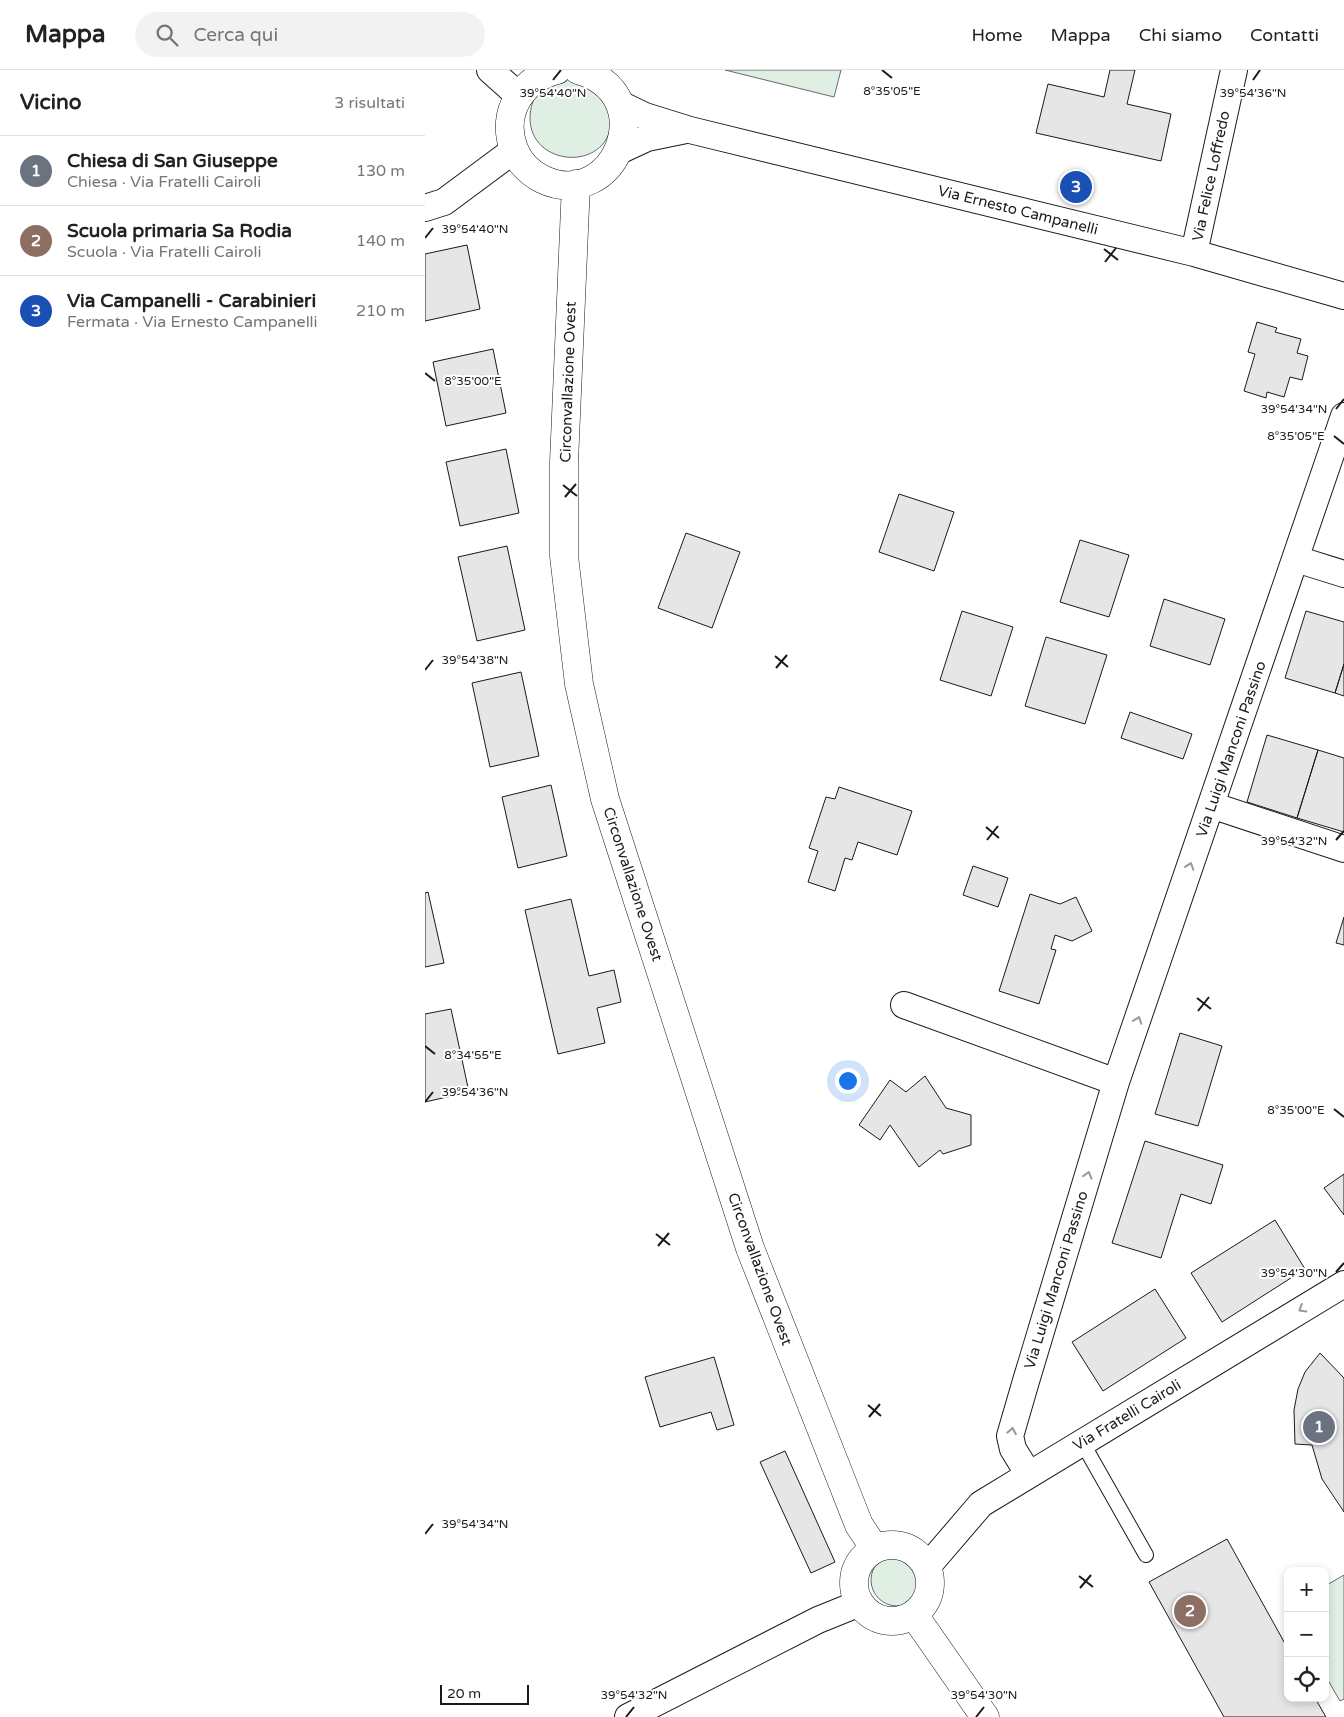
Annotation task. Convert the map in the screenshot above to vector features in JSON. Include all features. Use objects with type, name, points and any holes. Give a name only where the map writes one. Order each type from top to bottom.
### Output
[{"type":"street","points":[[490,70],[518,95],[540,76],[557,70]]},
{"type":"street","name":"Via Felice Loffredo","points":[[1194,253],[1234,70]]},
{"type":"street","name":"Via Ernesto Campanelli","points":[[584,71],[603,82],[620,104],[645,116],[689,130],[1194,253],[1344,296]]},
{"type":"street","name":"Via Ernesto Campanelli","points":[[518,95],[509,123],[509,132],[514,150],[525,166],[539,178],[557,184],[576,184],[602,173],[619,151],[624,133],[620,104]]},
{"type":"street","name":"Via Ernesto Campanelli","points":[[619,151],[647,138],[689,130]]},
{"type":"street","points":[[425,208],[444,202],[514,150]]},
{"type":"street","name":"Circonvallazione Ovest","points":[[576,184],[564,462],[564,556],[579,684],[605,799],[750,1248],[859,1525],[875,1550]]},
{"type":"street","name":"Via Luigi Manconi Passino","points":[[1029,1475],[1013,1449],[1010,1436],[1116,1082],[1344,416]]},
{"type":"street","points":[[1296,559],[1344,574]]},
{"type":"street","points":[[1211,806],[1344,849]]},
{"type":"street","points":[[904,1005],[1116,1082]]},
{"type":"street","name":"Via Fratelli Cairoli","points":[[927,1567],[981,1504],[1344,1284]]},
{"type":"street","points":[[892,1545],[901,1546],[917,1554],[927,1567],[931,1584],[929,1593],[921,1609],[914,1615],[898,1621],[881,1620],[865,1611],[860,1603],[854,1587],[854,1578],[861,1561],[875,1550],[892,1545]]},
{"type":"street","points":[[628,1717],[818,1620],[860,1603]]},
{"type":"street","points":[[914,1615],[985,1717]]},
{"type":"lane","points":[[1082,1442],[1146,1555]]},
{"type":"green space","points":[[725,70],[841,70],[834,97]]},
{"type":"green space","points":[[564,77],[601,90],[610,115],[611,123],[606,139],[597,150],[584,156],[569,157],[555,154],[542,146],[533,134],[530,118],[534,99],[543,88]]},
{"type":"green space","points":[[897,1554],[907,1556],[915,1562],[921,1570],[923,1580],[921,1590],[915,1598],[907,1604],[897,1606],[887,1604],[879,1598],[873,1590],[871,1580],[873,1570],[879,1562],[887,1556]]},
{"type":"green space","points":[[1344,1575],[1344,1699],[1340,1701],[1329,1682],[1329,1584]]},
{"type":"building","points":[[1110,70],[1135,70],[1127,104],[1171,114],[1161,161],[1036,133],[1048,84],[1104,97]]},
{"type":"building","points":[[467,245],[480,309],[425,321],[425,254]]},
{"type":"building","points":[[1257,322],[1277,328],[1275,332],[1301,339],[1297,353],[1308,356],[1302,380],[1290,377],[1284,397],[1267,392],[1266,398],[1244,391],[1255,354],[1248,352]]},
{"type":"building","points":[[493,349],[506,413],[446,426],[433,362]]},
{"type":"building","points":[[506,449],[519,513],[460,526],[446,462]]},
{"type":"building","points":[[899,494],[954,512],[934,571],[879,552]]},
{"type":"building","points":[[686,533],[740,552],[712,628],[658,608]]},
{"type":"building","points":[[1080,540],[1129,555],[1109,617],[1060,602]]},
{"type":"building","points":[[507,546],[525,630],[477,641],[458,557]]},
{"type":"building","points":[[1164,599],[1225,619],[1210,665],[1150,646]]},
{"type":"building","points":[[962,611],[1013,627],[991,696],[940,680]]},
{"type":"building","points":[[1306,611],[1344,622],[1344,664],[1335,693],[1285,678]]},
{"type":"building","points":[[1046,637],[1107,655],[1085,724],[1025,706]]},
{"type":"building","points":[[1344,664],[1344,696],[1335,693]]},
{"type":"building","points":[[521,672],[539,756],[490,767],[472,683]]},
{"type":"building","points":[[1130,712],[1192,734],[1183,759],[1121,738]]},
{"type":"building","points":[[1267,735],[1318,750],[1297,818],[1247,802]]},
{"type":"building","points":[[1318,750],[1344,758],[1344,832],[1297,818]]},
{"type":"building","points":[[551,785],[567,856],[518,868],[502,797]]},
{"type":"building","points":[[839,787],[912,811],[897,855],[858,842],[852,860],[845,858],[835,891],[808,882],[818,851],[809,848],[826,797],[835,799]]},
{"type":"building","points":[[973,866],[1008,878],[998,907],[963,895]]},
{"type":"building","points":[[428,892],[444,963],[425,967],[425,893]]},
{"type":"building","points":[[1030,894],[1060,904],[1076,897],[1092,931],[1072,941],[1055,935],[1051,949],[1056,950],[1039,1004],[999,991]]},
{"type":"building","points":[[571,899],[589,976],[614,970],[621,1002],[597,1008],[605,1043],[558,1054],[525,910]]},
{"type":"building","points":[[1344,917],[1344,945],[1336,943]]},
{"type":"building","points":[[451,1009],[469,1092],[425,1102],[425,1014]]},
{"type":"building","points":[[1180,1033],[1222,1046],[1198,1126],[1155,1114]]},
{"type":"building","points":[[925,1076],[946,1108],[971,1115],[971,1145],[943,1154],[940,1150],[919,1167],[890,1125],[880,1140],[859,1125],[890,1080],[906,1092]]},
{"type":"building","points":[[1145,1141],[1223,1165],[1211,1204],[1181,1194],[1161,1258],[1112,1243]]},
{"type":"building","points":[[1344,1174],[1344,1215],[1324,1188]]},
{"type":"building","points":[[1275,1220],[1305,1269],[1222,1322],[1191,1273]]},
{"type":"building","points":[[1155,1289],[1186,1338],[1103,1391],[1072,1342]]},
{"type":"building","points":[[1320,1353],[1344,1378],[1344,1512],[1322,1479],[1312,1445],[1295,1444],[1294,1410],[1298,1389],[1305,1372]]},
{"type":"building","points":[[714,1357],[734,1425],[717,1430],[711,1412],[660,1427],[645,1377]]},
{"type":"building","points":[[785,1451],[835,1562],[811,1573],[760,1462]]},
{"type":"building","points":[[1227,1539],[1284,1642],[1284,1702],[1317,1702],[1326,1717],[1224,1717],[1149,1582]]},
{"type":"place","name":"Via Campanelli - Carabinieri","points":[[1076,187]]},
{"type":"place","name":"Chiesa di San Giuseppe","points":[[1319,1427]]},
{"type":"place","name":"Scuola primaria Sa Rodia","points":[[1190,1611]]}]
